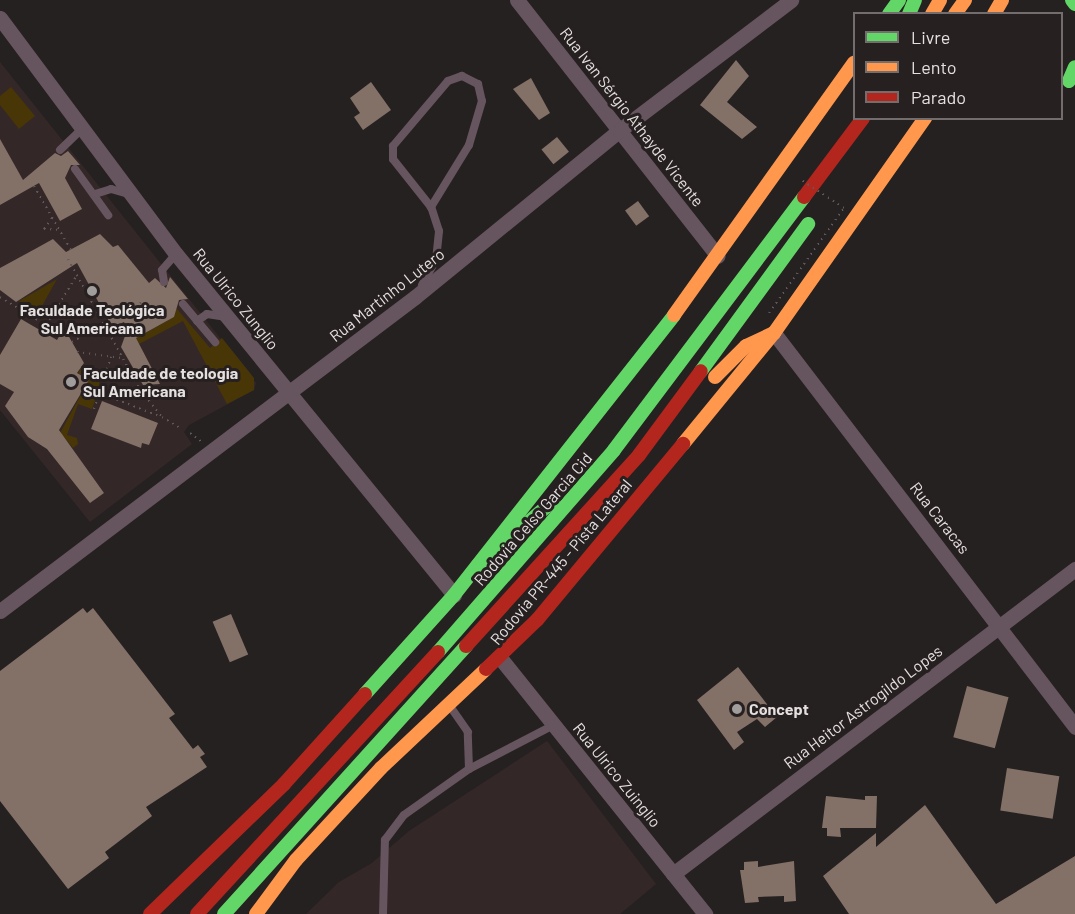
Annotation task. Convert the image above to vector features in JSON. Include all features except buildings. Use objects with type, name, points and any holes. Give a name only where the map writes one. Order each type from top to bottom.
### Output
[{"type":"main road","points":[[1072,0],[1075,4]]},
{"type":"main road","name":"Rodovia Celso Garcia Cid","points":[[477,566],[718,256],[853,66]]},
{"type":"main road","points":[[1068,82],[1075,67]]},
{"type":"main road","points":[[224,914],[480,634],[639,455],[746,346],[774,333],[924,120]]},
{"type":"main road","name":"Rodovia Celso Garcia Cid","points":[[197,914],[475,612],[614,450],[860,121]]},
{"type":"main road","points":[[639,455],[820,206]]},
{"type":"main road","name":"Rodovia PR-445 - Pista Lateral","points":[[381,768],[501,658],[774,333]]},
{"type":"main road","points":[[150,914],[190,880],[284,784],[454,595],[477,566],[614,450]]},
{"type":"main road","points":[[256,914],[296,860],[381,768],[480,634]]},
{"type":"street","name":"Rua Ivan Sérgio Athayde Vicente","points":[[518,0],[718,256]]},
{"type":"street","name":"Rua Martinho Lutero","points":[[0,611],[217,443],[289,394],[415,297],[620,130],[791,0]]},
{"type":"street","name":"Rua Ulrico Zunglio","points":[[0,18],[80,131],[176,254],[454,595]]},
{"type":"street","name":"Rua Caracas","points":[[774,333],[1075,728]]},
{"type":"street","name":"Rua Heitor Astrogildo Lopes","points":[[673,874],[1075,569]]},
{"type":"street","name":"Rua Ulrico Zuinglio","points":[[501,658],[705,914]]},
{"type":"lane","points":[[415,297],[439,246],[431,207],[393,159],[393,146],[448,81],[462,76],[483,91],[480,111],[469,145],[431,207]]},
{"type":"lane","points":[[60,150],[80,131]]},
{"type":"lane","points":[[75,169],[108,215]]},
{"type":"lane","points":[[95,194],[111,189],[129,194]]},
{"type":"lane","points":[[164,282],[162,270],[176,254]]},
{"type":"lane","points":[[183,304],[215,342]]},
{"type":"lane","points":[[197,321],[207,314],[228,318]]},
{"type":"lane","points":[[450,706],[468,732],[470,769]]},
{"type":"lane","points":[[383,914],[385,840],[404,815],[470,769],[554,725]]},
{"type":"path","points":[[769,313],[844,208],[800,179]]},
{"type":"path","points":[[34,186],[71,250]]},
{"type":"path","points":[[52,218],[44,229],[60,230]]},
{"type":"path","points":[[68,259],[123,358],[162,417]]},
{"type":"path","points":[[46,325],[77,274]]},
{"type":"path","points":[[0,297],[61,334]]},
{"type":"path","points":[[72,342],[142,302]]},
{"type":"path","points":[[77,352],[123,358]]},
{"type":"path","points":[[94,409],[111,357]]},
{"type":"path","points":[[100,393],[162,417],[180,428]]},
{"type":"shaded area","name":"Faculdade Teológica Sul Americana","points":[[0,62],[256,383],[254,390],[189,425],[184,432],[192,444],[90,522],[0,410]]},
{"type":"shaded area","points":[[11,87],[35,116],[19,129],[0,105],[0,96]]},
{"type":"shaded area","points":[[57,279],[38,313],[19,301],[54,281]]},
{"type":"shaded area","points":[[167,305],[177,309],[210,348],[222,338],[254,378],[254,390],[227,404],[183,321],[139,344],[129,326],[135,323],[142,335],[174,317]]},
{"type":"shaded area","points":[[83,365],[97,373],[100,386],[92,409],[78,404],[67,435],[77,438],[78,444],[73,448],[64,437],[53,446],[89,380],[78,373]]},
{"type":"shaded area","points":[[547,741],[656,884],[620,914],[306,914],[339,882],[372,863],[409,831]]},
{"type":"traffic: fast","points":[[890,12],[899,0]]},
{"type":"traffic: fast","points":[[910,12],[915,0]]},
{"type":"traffic: fast","points":[[1072,0],[1075,4]]},
{"type":"traffic: fast","points":[[1069,81],[1075,67]]},
{"type":"traffic: fast","points":[[438,652],[614,450],[804,197]]},
{"type":"traffic: fast","points":[[701,371],[808,224]]},
{"type":"traffic: fast","points":[[365,694],[454,595],[674,315]]},
{"type":"traffic: fast","points":[[477,566],[553,501]]},
{"type":"traffic: fast","points":[[224,914],[466,646]]},
{"type":"traffic: slow","points":[[933,12],[940,0]]},
{"type":"traffic: slow","points":[[956,12],[965,0]]},
{"type":"traffic: slow","points":[[995,12],[1002,0]]},
{"type":"traffic: slow","points":[[674,315],[853,64]]},
{"type":"traffic: slow","points":[[683,444],[774,333],[924,120]]},
{"type":"traffic: slow","points":[[715,377],[746,346],[774,333]]},
{"type":"traffic: slow","points":[[256,914],[296,860],[381,768],[486,669]]},
{"type":"traffic: jam","points":[[804,197],[862,120]]},
{"type":"traffic: jam","points":[[466,646],[639,455],[701,371]]},
{"type":"traffic: jam","points":[[486,669],[537,620],[683,444]]},
{"type":"traffic: jam","points":[[197,914],[438,652]]},
{"type":"traffic: jam","points":[[150,914],[284,784],[365,694]]},
{"type":"place","name":"Faculdade Teológica Sul Americana","points":[[92,291]]},
{"type":"place","name":"Faculdade de teologia Sul Americana","points":[[71,382]]},
{"type":"place","name":"Concept","points":[[737,709]]}]
